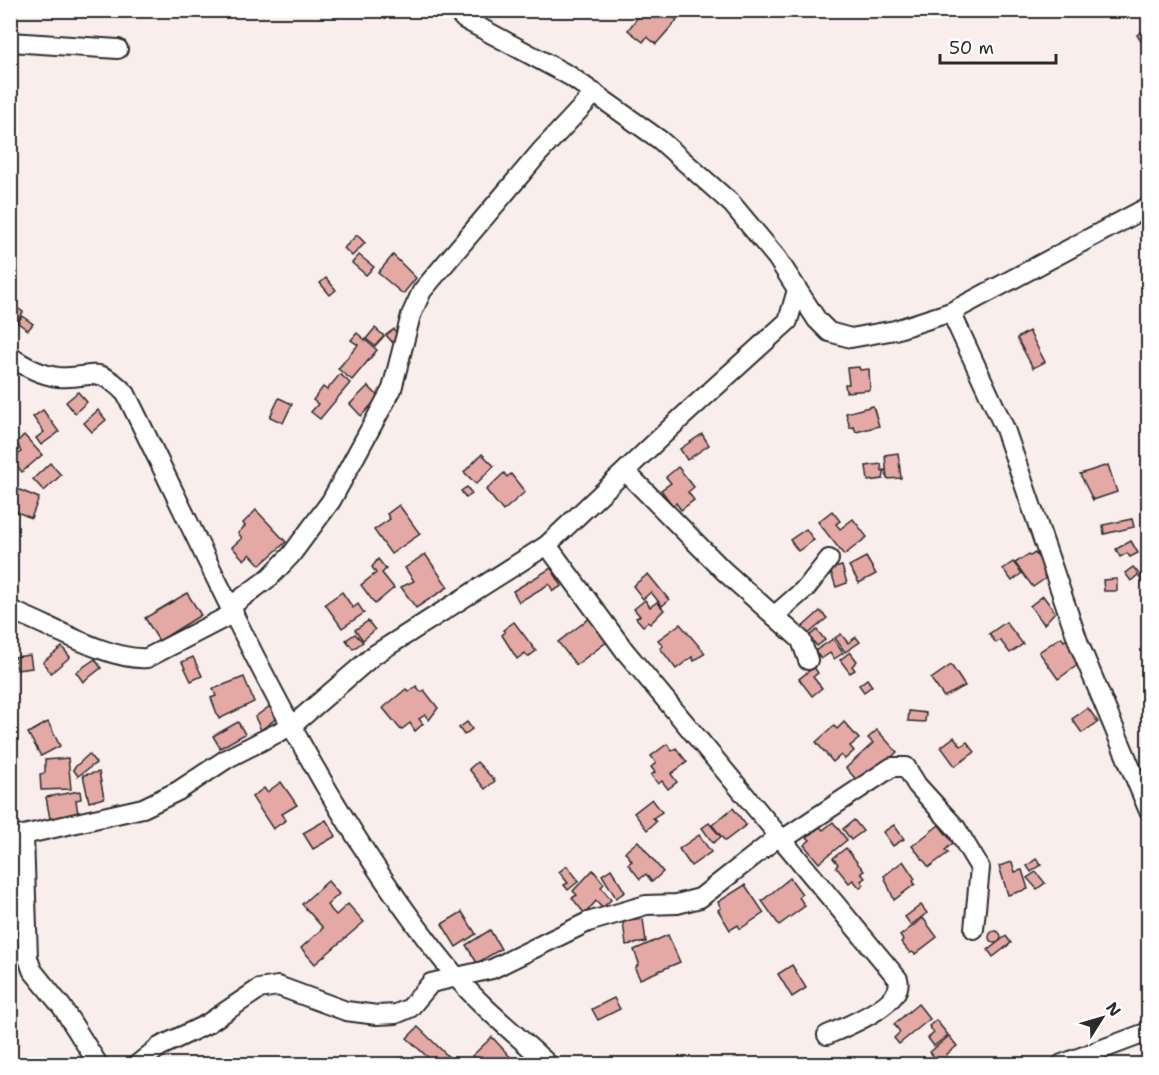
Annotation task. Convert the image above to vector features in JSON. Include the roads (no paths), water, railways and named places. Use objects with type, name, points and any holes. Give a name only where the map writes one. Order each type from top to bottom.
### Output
[{"type":"street","points":[[456,10],[464,19],[570,76],[660,140],[732,204],[777,258],[807,308],[829,332]]},
{"type":"street","points":[[10,42],[118,49]]},
{"type":"street","points":[[10,609],[64,634],[133,659],[147,658],[233,610],[291,555],[331,501],[392,389],[411,315],[422,291],[540,152],[595,93]]},
{"type":"street","points":[[788,321],[851,338],[895,330],[951,312],[1149,207]]},
{"type":"street","points":[[98,1065],[62,1007],[32,970],[28,957],[17,837],[143,808],[178,791],[228,758],[293,725],[374,654],[547,545],[788,321],[797,290]]},
{"type":"street","points":[[951,312],[1005,429],[1079,644],[1114,734],[1149,809]]},
{"type":"street","points":[[10,356],[36,371],[58,377],[97,373],[112,381],[126,394],[233,610],[365,855],[455,976],[548,1065]]},
{"type":"street","points":[[626,472],[724,571],[801,640],[807,660]]},
{"type":"street","points":[[547,545],[625,651],[864,936],[898,980],[900,986],[897,993],[864,1019],[827,1035]]},
{"type":"street","points":[[774,615],[807,586],[829,559]]},
{"type":"street","points":[[138,1065],[160,1056],[267,987],[288,990],[346,1011],[377,1016],[396,1014],[410,1008],[431,983],[492,969],[588,922],[646,905],[677,904],[700,898],[780,838],[892,767],[906,767],[917,785],[956,828],[980,868],[974,929]]},
{"type":"street","points":[[1062,1065],[1149,1032]]}]
